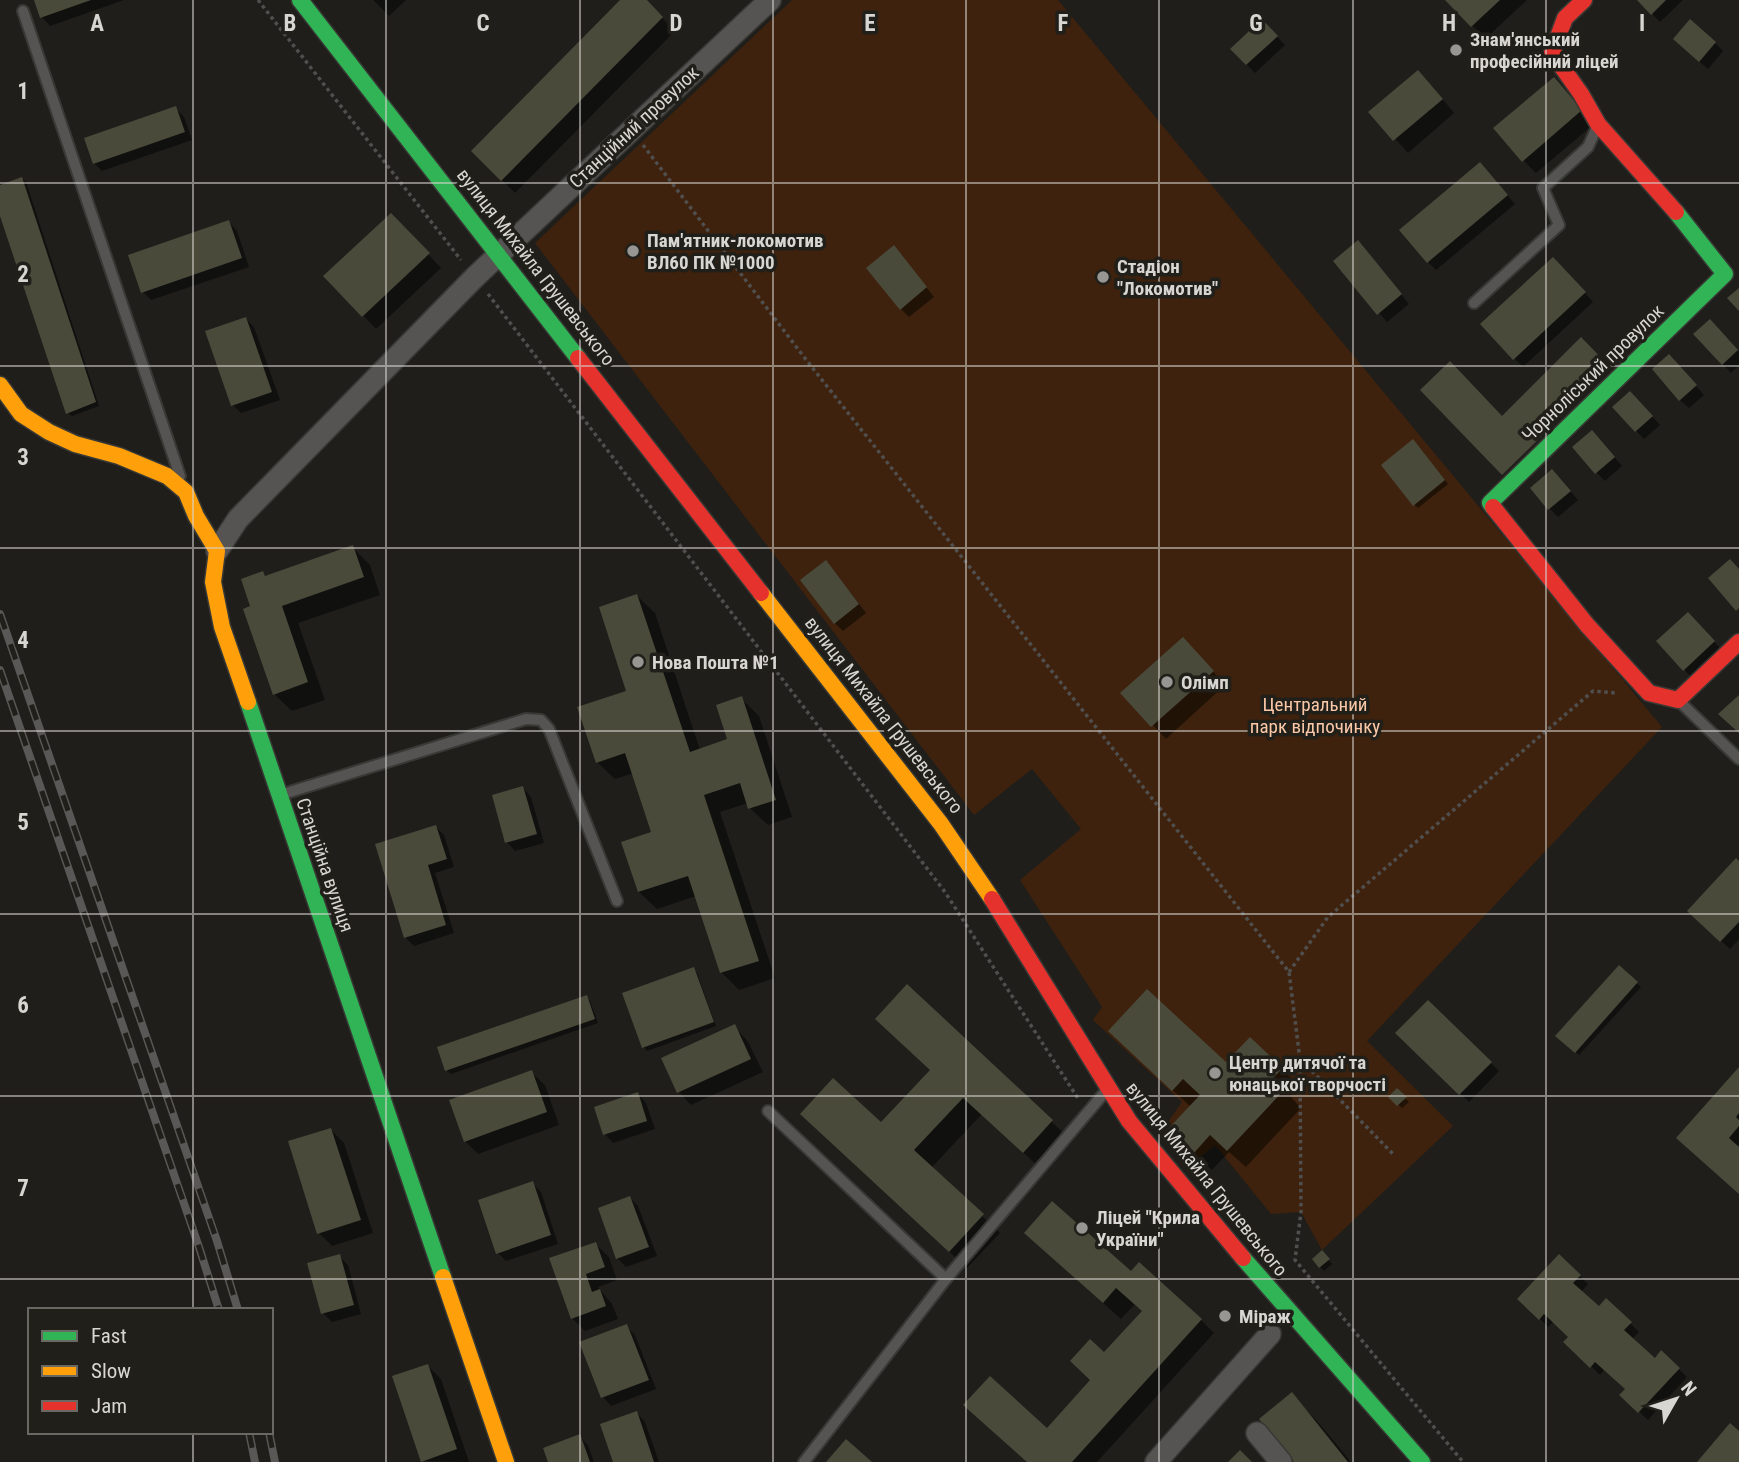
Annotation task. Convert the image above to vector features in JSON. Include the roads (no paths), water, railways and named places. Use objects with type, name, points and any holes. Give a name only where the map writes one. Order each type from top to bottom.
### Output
[{"type":"street","name":"вулиця Михайла Грушевського","points":[[300,0],[960,849],[1108,1089],[1157,1156],[1269,1289],[1422,1462]]},
{"type":"street","name":"Станційний провулок","points":[[217,551],[239,519],[475,277],[770,0]]},
{"type":"street","points":[[1584,0],[1565,18],[1552,53],[1598,124]]},
{"type":"street","name":"Чорноліський провулок","points":[[1598,124],[1689,227],[1725,274],[1490,503],[1587,625],[1648,693],[1678,700]]},
{"type":"street","points":[[0,385],[21,414],[49,432],[75,444],[119,456],[167,476],[186,492],[196,516],[217,551]]},
{"type":"street","name":"Станційна вулиця","points":[[217,551],[213,582],[222,626],[506,1462]]},
{"type":"street","points":[[1678,700],[1739,642]]},
{"type":"street","points":[[1156,1462],[1270,1334]]},
{"type":"street","points":[[1258,1433],[1281,1462]]},
{"type":"lane","points":[[23,11],[186,492]]},
{"type":"lane","points":[[1474,303],[1559,225],[1543,188],[1588,147],[1598,124]]},
{"type":"lane","points":[[1678,700],[1739,759]]},
{"type":"lane","points":[[280,795],[526,719],[541,720],[549,729],[617,901]]},
{"type":"lane","points":[[804,1462],[946,1279],[1108,1089]]},
{"type":"lane","points":[[768,1111],[946,1279]]},
{"type":"railway","points":[[0,614],[217,1241],[237,1308]]},
{"type":"railway","points":[[0,670],[218,1308]]},
{"type":"railway","points":[[249,1434],[255,1462]]},
{"type":"railway","points":[[269,1434],[275,1462]]},
{"type":"place","name":"Знам'янський професійний ліцей","points":[[1456,50]]},
{"type":"place","name":"Пам'ятник-локомотив ВЛ60 ПК №1000","points":[[633,251]]},
{"type":"place","name":"Стадіон \"Локомотив\"","points":[[1103,277]]},
{"type":"place","name":"Нова Пошта №1","points":[[638,662]]},
{"type":"place","name":"Олімп","points":[[1167,682]]},
{"type":"place","name":"Центр дитячої та юнацької творчості","points":[[1215,1073]]},
{"type":"place","name":"Ліцей \"Крила України\"","points":[[1082,1228]]},
{"type":"place","name":"Міраж","points":[[1225,1316]]},
{"type":"park label","name":"Центральний парк відпочинку","points":[[1315,715]]}]
